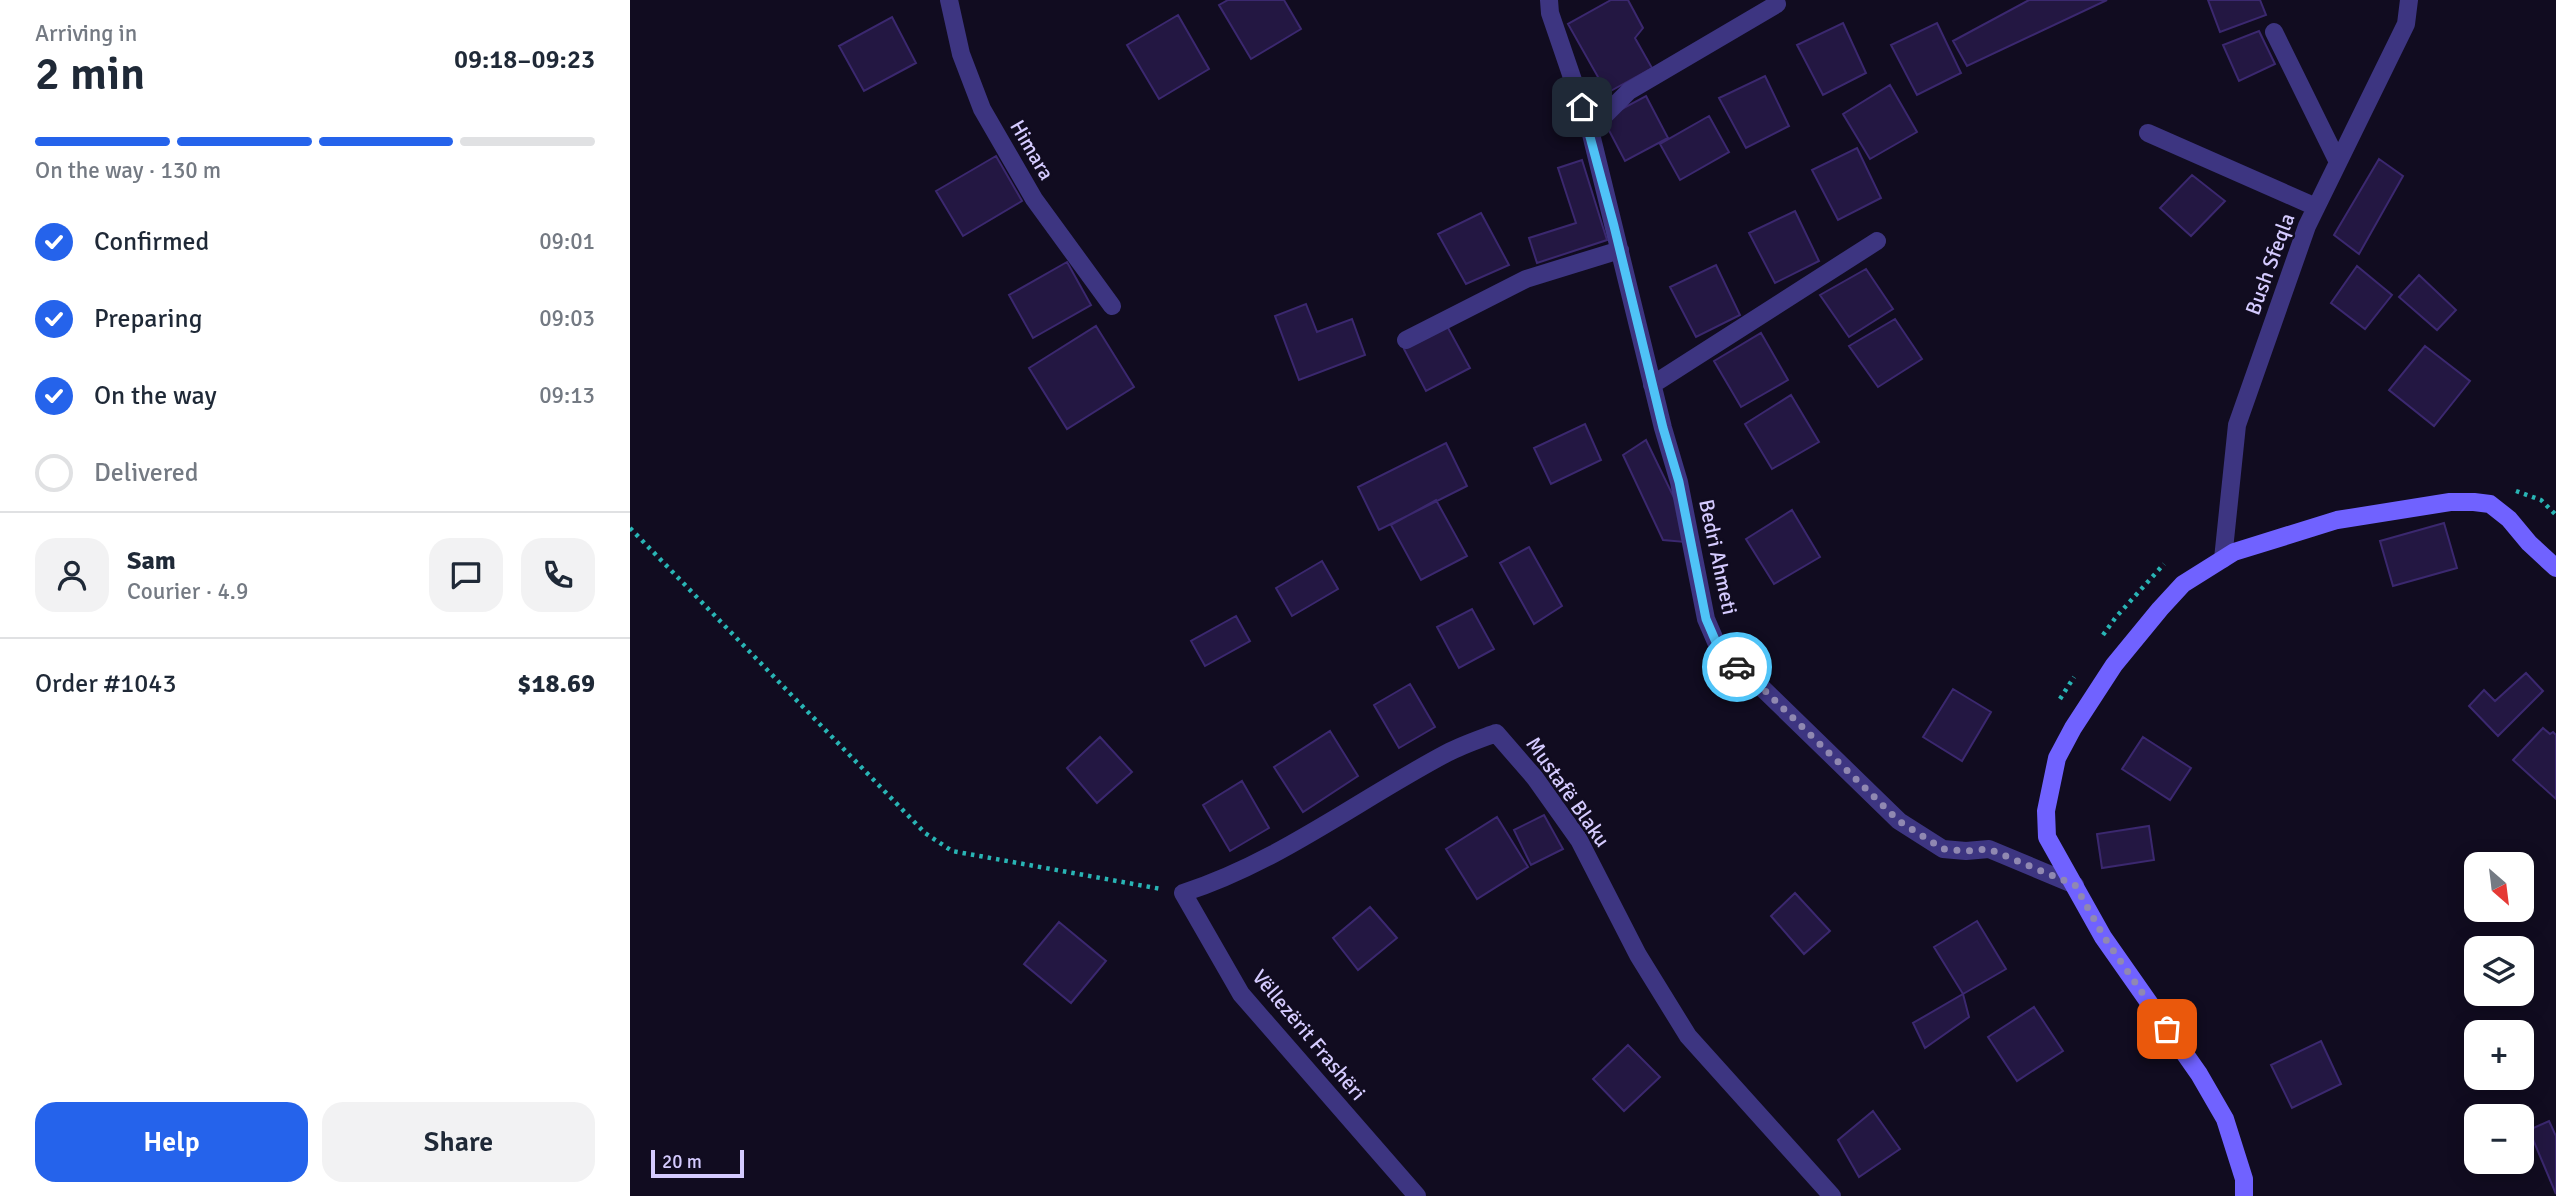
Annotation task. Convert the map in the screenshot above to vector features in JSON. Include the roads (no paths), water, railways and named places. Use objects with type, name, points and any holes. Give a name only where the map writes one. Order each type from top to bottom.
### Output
[{"type":"street","name":"Himara","points":[[949,0],[961,54],[982,110],[1034,199],[1112,306]]},
{"type":"street","name":"Bedri Ahmeti","points":[[1549,0],[1550,13],[1590,130],[1652,385],[1679,482],[1706,619],[1722,656],[1754,680],[1899,821],[1943,849],[1989,849],[2075,885]]},
{"type":"street","name":"Bush Sfeqla","points":[[2223,559],[2238,425],[2307,226],[2406,24],[2409,0]]},
{"type":"street","points":[[1590,130],[1629,91],[1777,4]]},
{"type":"street","points":[[2274,32],[2338,162]]},
{"type":"street","points":[[2148,133],[2316,207]]},
{"type":"street","points":[[1652,385],[1877,241]]},
{"type":"street","points":[[1406,340],[1526,279],[1620,250]]},
{"type":"street","points":[[2244,1196],[2244,1179],[2225,1119],[2199,1074],[2104,937],[2047,837],[2046,811],[2057,758],[2073,728],[2133,640],[2183,584],[2234,552],[2337,520],[2425,506],[2474,502],[2490,505],[2510,519],[2529,543],[2556,568]]},
{"type":"street","name":"Mustafë Blaku","points":[[1182,893],[1222,881],[1291,845],[1448,752],[1496,733],[1535,778],[1579,840],[1638,955],[1688,1036],[1832,1196]]},
{"type":"street","name":"Vëllezërit Frashëri","points":[[1182,893],[1241,994],[1417,1196]]}]
